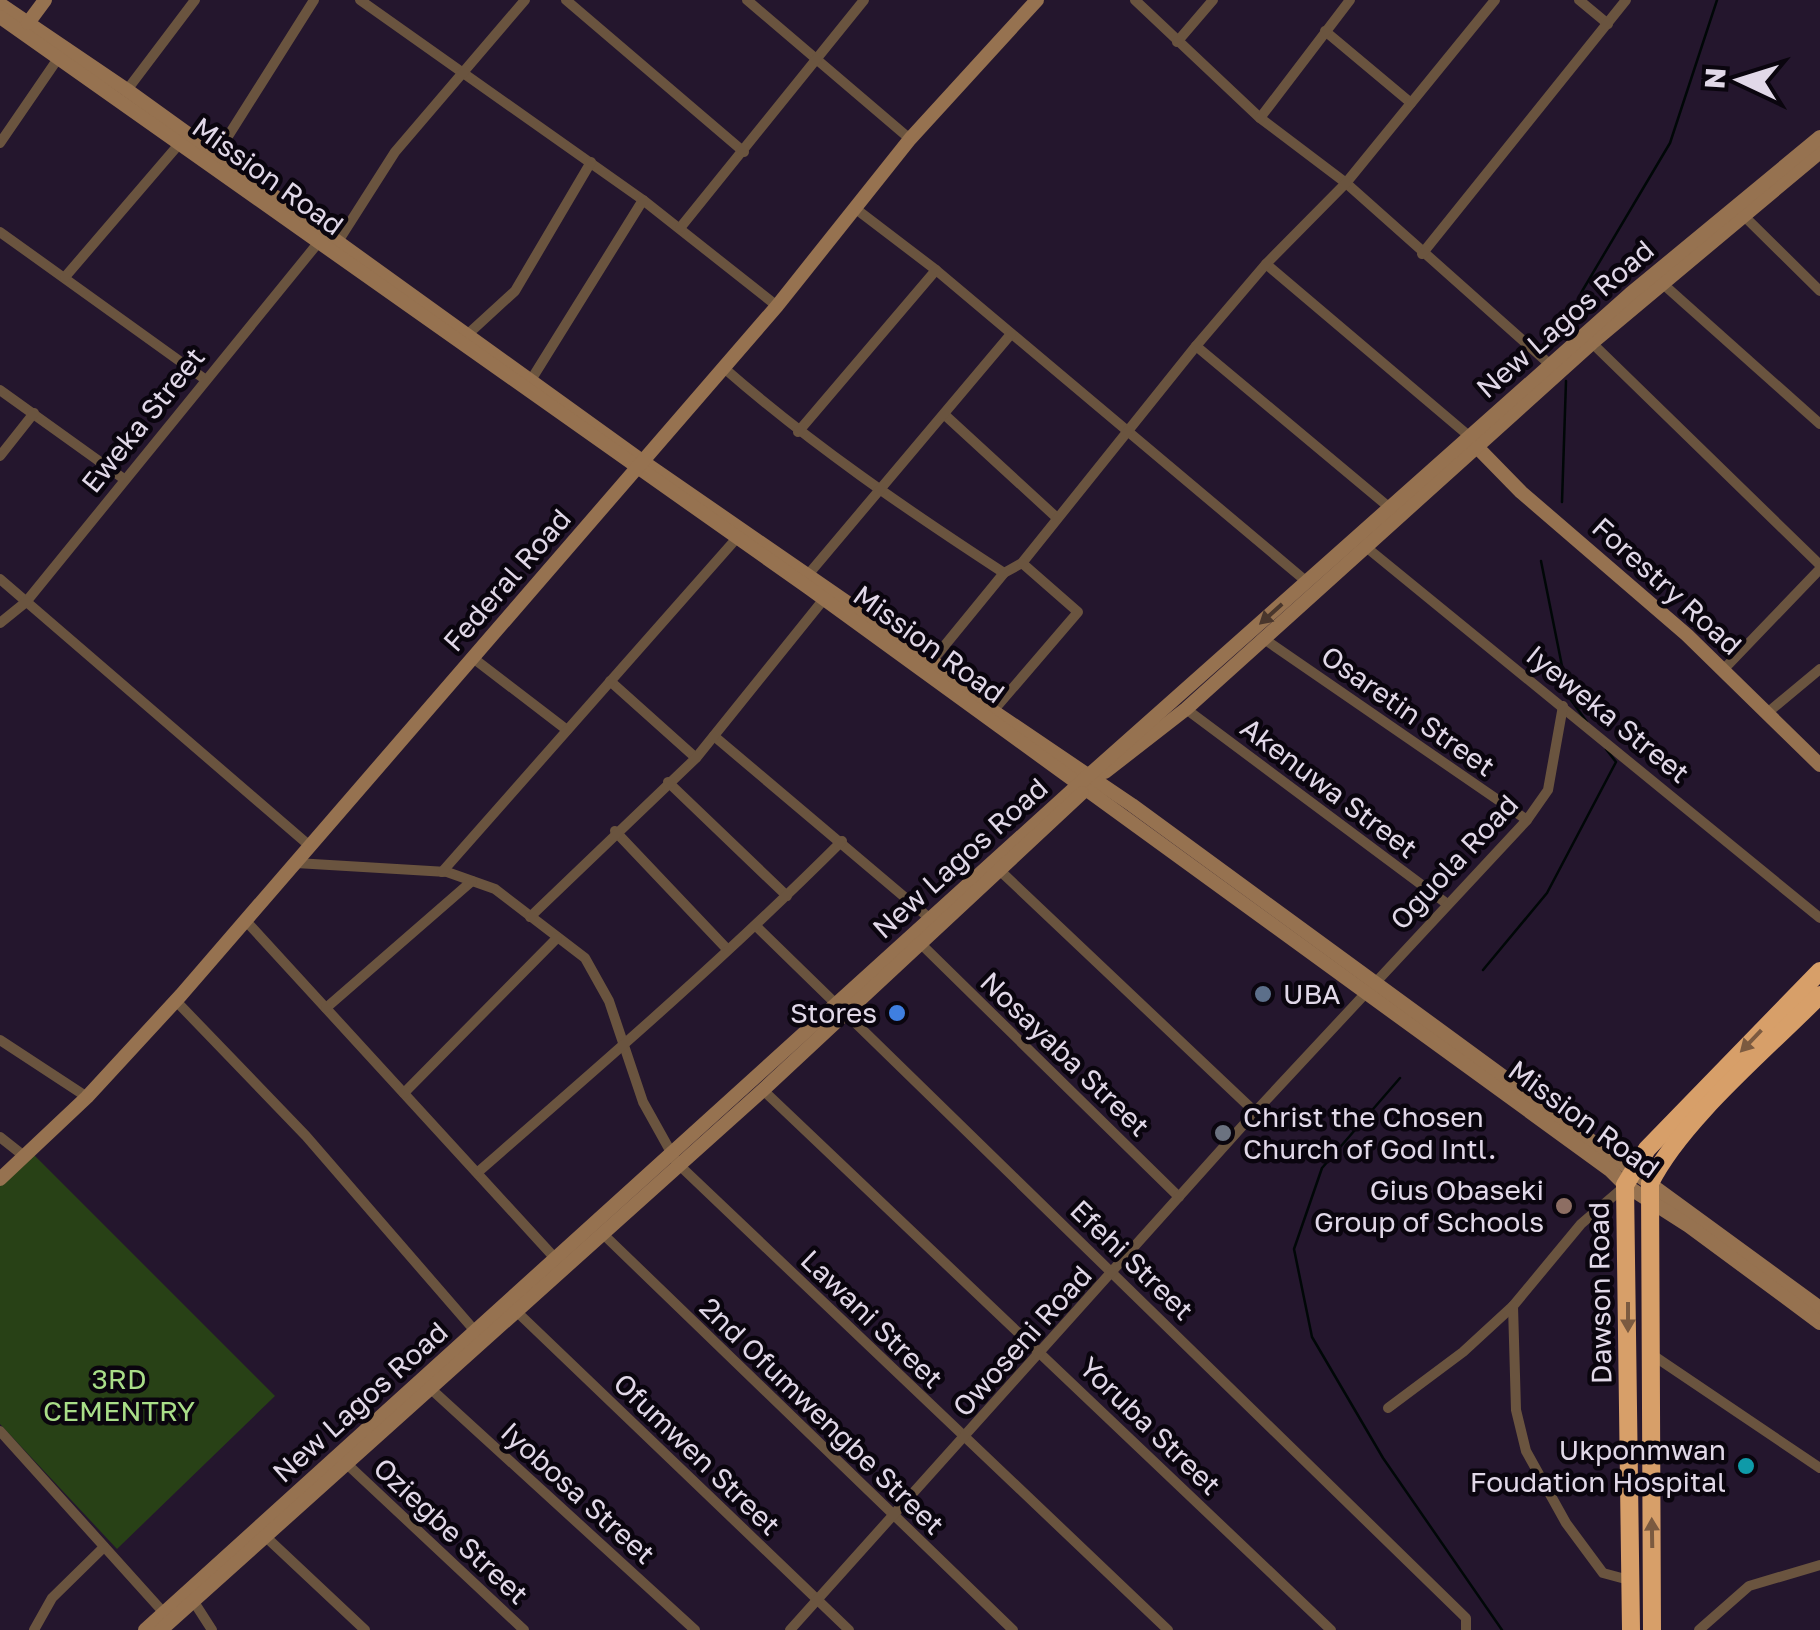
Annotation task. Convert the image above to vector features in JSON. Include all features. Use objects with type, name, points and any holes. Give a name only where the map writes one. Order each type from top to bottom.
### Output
[{"type":"highway","name":"Dawson Road","points":[[1631,1630],[1629,1178],[1647,1148],[1820,972]]},
{"type":"highway","name":"Dawson Road","points":[[1652,1630],[1649,1190],[1661,1161],[1820,995]]},
{"type":"street","points":[[28,23],[45,0]]},
{"type":"street","points":[[127,90],[195,0]]},
{"type":"street","points":[[212,160],[314,0]]},
{"type":"street","points":[[360,0],[643,200],[777,306]]},
{"type":"street","points":[[337,244],[395,152],[525,0]]},
{"type":"street","points":[[566,0],[744,152]]},
{"type":"street","points":[[747,0],[910,139]]},
{"type":"street","points":[[680,228],[864,0]]},
{"type":"street","name":"Federal Road","points":[[0,1179],[86,1097],[246,921],[777,306],[910,139],[1036,0]]},
{"type":"street","points":[[1136,0],[1260,118],[1346,183],[1555,369]]},
{"type":"street","points":[[1177,42],[1213,0]]},
{"type":"street","points":[[1260,118],[1350,0]]},
{"type":"street","points":[[932,661],[1004,574],[1022,564],[1196,346],[1266,264],[1346,183],[1495,0]]},
{"type":"street","points":[[1579,0],[1608,24]]},
{"type":"street","points":[[1422,254],[1626,0]]},
{"type":"street","name":"Mission Road","points":[[0,4],[127,90],[318,243],[736,539],[1088,781]]},
{"type":"street","name":"Mission Road","points":[[0,17],[531,380],[638,466],[932,661],[993,711],[1629,1178],[1820,1308]]},
{"type":"street","points":[[1325,31],[1411,103]]},
{"type":"street","points":[[0,142],[59,56]]},
{"type":"street","name":"New Lagos Road","points":[[1088,781],[1186,709],[1366,547],[1473,442],[1820,137]]},
{"type":"street","points":[[66,277],[180,142]]},
{"type":"street","name":"New Lagos Road","points":[[1555,369],[1592,343],[1820,152]]},
{"type":"street","points":[[467,335],[514,290],[591,162]]},
{"type":"street","points":[[531,380],[643,200]]},
{"type":"street","points":[[856,210],[936,270],[1126,434],[1307,582]]},
{"type":"street","points":[[1742,215],[1820,291]]},
{"type":"street","points":[[0,232],[206,380]]},
{"type":"street","name":"Eweka Street","points":[[0,622],[26,602],[318,243]]},
{"type":"street","points":[[1266,264],[1473,442]]},
{"type":"street","points":[[798,432],[936,270]]},
{"type":"street","points":[[1663,284],[1820,424]]},
{"type":"street","points":[[808,576],[1011,334]]},
{"type":"street","points":[[1592,343],[1820,567],[1723,670]]},
{"type":"street","points":[[1196,346],[1390,508]]},
{"type":"street","points":[[724,368],[798,432],[878,492],[1004,574]]},
{"type":"street","points":[[0,390],[124,479]]},
{"type":"street","points":[[0,456],[34,413]]},
{"type":"street","points":[[946,416],[1056,517]]},
{"type":"street","name":"New Lagos Road","points":[[162,1630],[602,1233],[673,1157],[763,1090],[840,1010],[934,922],[1307,582],[1390,508],[1473,442]]},
{"type":"street","name":"Forestry Road","points":[[1473,442],[1521,492],[1605,560],[1820,765]]},
{"type":"street","points":[[442,872],[736,539]]},
{"type":"street","name":"Iyeweka Street","points":[[1366,547],[1820,918]]},
{"type":"street","points":[[993,711],[1078,612],[1022,564]]},
{"type":"street","points":[[0,580],[310,846]]},
{"type":"street","points":[[530,917],[615,831],[696,758],[824,599]]},
{"type":"street","name":"Osaretin Street","points":[[1264,640],[1526,820]]},
{"type":"street","points":[[473,658],[567,730]]},
{"type":"street","points":[[1766,714],[1820,668]]},
{"type":"street","points":[[610,681],[696,758]]},
{"type":"street","name":"Oguola Road","points":[[1369,988],[1526,820],[1548,790],[1563,706]]},
{"type":"street","name":"Akenuwa Street","points":[[1186,709],[1446,903]]},
{"type":"street","points":[[714,736],[934,922]]},
{"type":"street","points":[[668,782],[787,896]]},
{"type":"street","points":[[615,831],[726,948]]},
{"type":"street","points":[[478,1172],[625,1045],[726,948],[757,927],[842,841]]},
{"type":"street","name":"Lawani Street","points":[[296,862],[442,872],[472,881],[495,889],[585,958],[609,1001],[643,1102],[673,1157],[1168,1630]]},
{"type":"street","points":[[997,867],[1255,1112]]},
{"type":"street","points":[[326,1008],[472,881]]},
{"type":"street","points":[[246,921],[553,1256]]},
{"type":"street","name":"New Lagos Road","points":[[145,1630],[553,1256],[919,942],[934,922]]},
{"type":"street","name":"Efehi Street","points":[[757,927],[1466,1618],[1466,1630]]},
{"type":"street","points":[[404,1093],[558,938]]},
{"type":"street","name":"Nosayaba Street","points":[[919,942],[1180,1197]]},
{"type":"street","name":"Owoseni Road","points":[[790,1630],[1369,988]]},
{"type":"street","points":[[176,1000],[306,1136],[475,1331]]},
{"type":"street","points":[[0,1040],[86,1097]]},
{"type":"street","name":"Yoruba Street","points":[[763,1090],[1332,1630]]},
{"type":"street","points":[[0,1137],[24,1156]]},
{"type":"street","points":[[1388,1408],[1464,1352],[1513,1306],[1581,1224],[1629,1178]]},
{"type":"street","name":"Mission Road","points":[[1649,1190],[1820,1323]]},
{"type":"street","name":"2nd Ofumwengbe Street","points":[[602,1233],[892,1518],[1013,1630]]},
{"type":"street","points":[[1513,1306],[1516,1410],[1526,1451],[1566,1524],[1603,1573],[1629,1580]]},
{"type":"street","name":"Ofumwen Street","points":[[515,1310],[850,1630]]},
{"type":"street","points":[[1648,1352],[1820,1468]]},
{"type":"street","name":"Iyobosa Street","points":[[431,1388],[695,1630]]},
{"type":"street","points":[[0,1430],[164,1613]]},
{"type":"street","name":"Oziegbe Street","points":[[348,1465],[524,1630]]},
{"type":"street","points":[[266,1538],[365,1630]]},
{"type":"street","points":[[34,1630],[52,1598],[104,1546]]},
{"type":"street","points":[[1700,1630],[1749,1586],[1820,1566]]},
{"type":"street","points":[[194,1602],[212,1630]]},
{"type":"green space","name":"3RD CEMENTRY","points":[[32,1153],[275,1396],[117,1549],[0,1424],[0,1184]]},
{"type":"waterway","points":[[1581,293],[1670,143],[1717,0]]},
{"type":"waterway","points":[[1562,502],[1566,381]]},
{"type":"waterway","points":[[1541,561],[1568,696],[1587,722]]},
{"type":"waterway","points":[[1483,970],[1547,893],[1616,762],[1606,749]]},
{"type":"waterway","points":[[1400,1078],[1322,1168],[1294,1249],[1312,1337],[1383,1458],[1502,1630]]},
{"type":"place","name":"UBA","points":[[1263,994]]},
{"type":"place","name":"Stores","points":[[897,1013]]},
{"type":"place","name":"Christ the Chosen Church of God Intl.","points":[[1223,1133]]},
{"type":"place","name":"Gius Obaseki Group of Schools","points":[[1564,1206]]},
{"type":"place","name":"Ukponmwan Foudation Hospital","points":[[1746,1466]]}]
